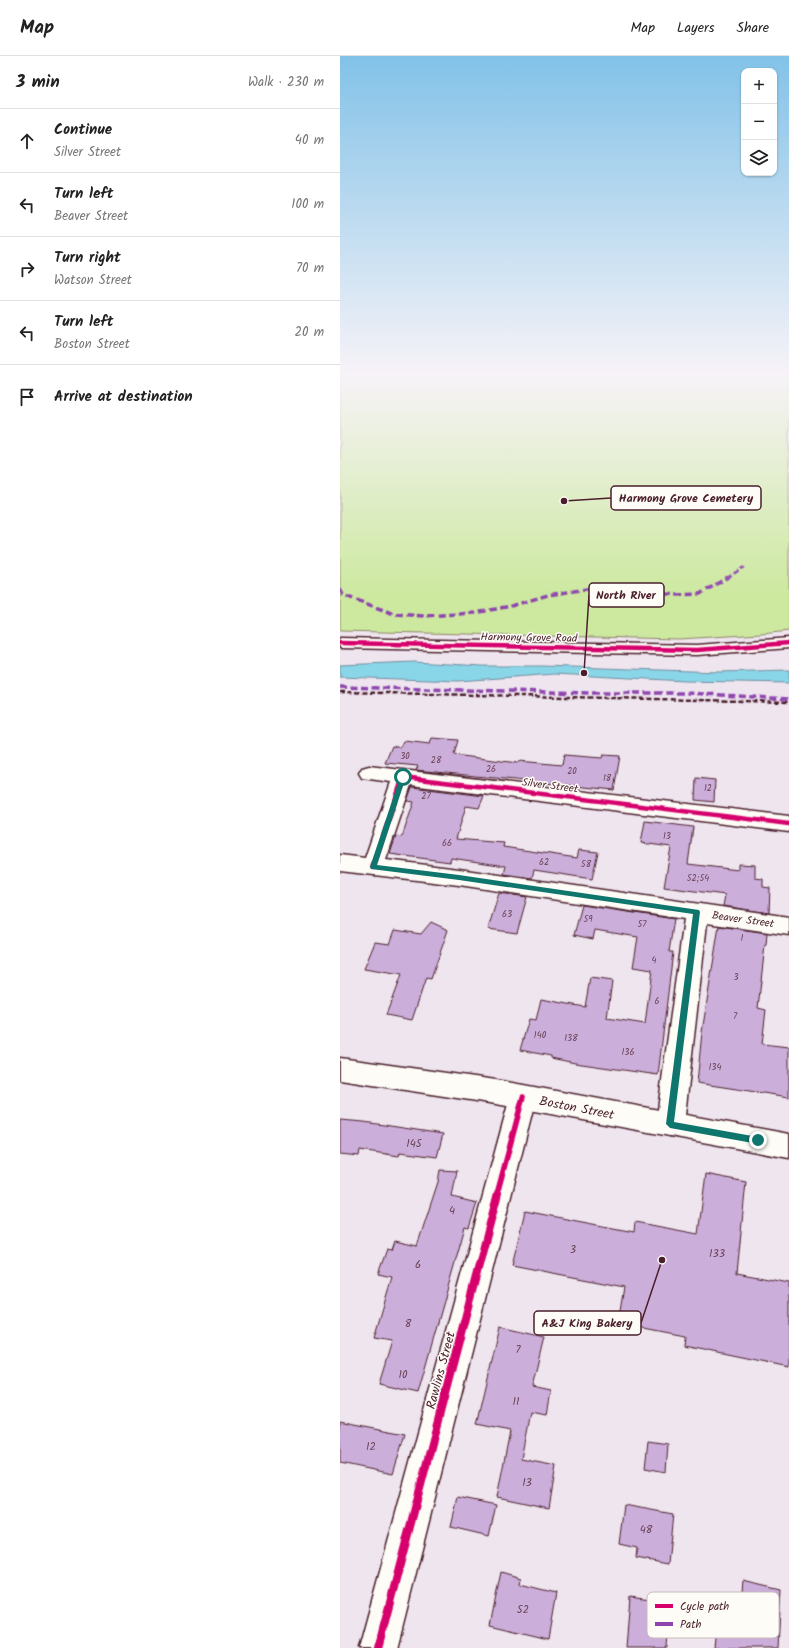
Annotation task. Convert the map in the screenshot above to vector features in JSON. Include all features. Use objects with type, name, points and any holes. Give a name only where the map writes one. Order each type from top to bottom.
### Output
[{"type":"street","name":"Harmony Grove Road","points":[[340,643],[697,650],[789,643]]},
{"type":"street","name":"Silver Street","points":[[370,773],[789,824]]},
{"type":"street","points":[[373,867],[403,777]]},
{"type":"street","name":"Beaver Street","points":[[340,863],[459,877],[789,926]]},
{"type":"street","points":[[670,1124],[697,912]]},
{"type":"street","name":"Boston Street","points":[[340,1069],[381,1074],[523,1097],[789,1146]]},
{"type":"street","name":"Rawlins Street","points":[[378,1648],[523,1097]]},
{"type":"green space","points":[[340,445],[789,445],[789,631],[679,639],[340,631]]},
{"type":"water","points":[[414,662],[482,666],[542,666],[720,672],[789,670],[789,683],[685,681],[555,674],[458,681],[340,677],[340,665]]},
{"type":"building","points":[[432,738],[458,740],[454,755],[518,763],[519,761],[562,765],[564,755],[602,758],[603,755],[620,756],[614,790],[416,770],[418,766],[385,763],[392,746],[401,747],[404,741],[430,744]]},
{"type":"building","points":[[696,778],[715,780],[714,802],[695,800]]},
{"type":"building","points":[[412,787],[484,796],[479,808],[466,806],[456,839],[504,843],[503,847],[577,858],[579,850],[598,852],[592,879],[534,870],[532,878],[504,874],[506,866],[451,858],[450,862],[390,854],[396,836],[402,837],[414,802],[407,801]]},
{"type":"building","points":[[645,821],[693,827],[688,864],[738,870],[738,864],[755,865],[755,878],[763,879],[763,887],[770,888],[769,913],[723,906],[725,895],[664,887],[671,847],[641,843]]},
{"type":"building","points":[[499,893],[527,897],[517,933],[488,929]]},
{"type":"building","points":[[582,905],[674,919],[669,952],[673,952],[658,1075],[575,1063],[551,1058],[551,1056],[520,1050],[529,1019],[536,1020],[541,999],[585,1007],[590,978],[612,981],[607,1018],[645,1024],[652,970],[633,967],[638,937],[595,930],[593,939],[574,935]]},
{"type":"building","points":[[431,922],[448,930],[431,979],[426,978],[412,1020],[386,1015],[401,975],[364,969],[375,942],[390,944],[395,930],[421,934]]},
{"type":"building","points":[[719,926],[767,933],[758,1008],[766,1010],[762,1044],[789,1047],[789,1097],[697,1083],[702,1032]]},
{"type":"building","points":[[340,1120],[364,1122],[443,1134],[437,1157],[400,1152],[399,1156],[360,1150],[359,1156],[340,1154]]},
{"type":"building","points":[[440,1170],[457,1171],[452,1197],[477,1203],[469,1228],[465,1227],[418,1393],[379,1384],[392,1341],[374,1338],[392,1277],[378,1274],[387,1249],[392,1250],[395,1241],[417,1246],[438,1182]]},
{"type":"building","points":[[706,1174],[746,1182],[737,1273],[789,1283],[789,1367],[684,1345],[685,1336],[618,1323],[624,1287],[512,1265],[525,1211],[634,1232],[635,1222],[698,1234]]},
{"type":"building","points":[[500,1327],[544,1337],[532,1387],[551,1391],[547,1415],[530,1412],[521,1459],[556,1466],[549,1508],[497,1497],[510,1431],[477,1424]]},
{"type":"building","points":[[340,1421],[405,1434],[393,1474],[340,1463]]},
{"type":"building","points":[[648,1441],[668,1444],[666,1472],[645,1468]]},
{"type":"building","points":[[458,1497],[496,1505],[489,1536],[451,1527]]},
{"type":"building","points":[[624,1505],[673,1514],[668,1564],[636,1558],[637,1548],[619,1544]]},
{"type":"building","points":[[501,1572],[521,1578],[520,1584],[556,1593],[548,1639],[490,1625]]},
{"type":"building","points":[[743,1581],[781,1590],[779,1629],[779,1592],[742,1592]]},
{"type":"building","points":[[630,1596],[647,1599],[647,1638],[668,1638],[667,1648],[626,1648]]},
{"type":"building","points":[[715,1638],[779,1638],[778,1648],[714,1648]]},
{"type":"railway","points":[[340,692],[789,702]]},
{"type":"marked path","points":[[340,589],[343,595],[394,614],[423,616],[475,613],[511,606],[548,595],[587,589],[643,591],[676,595],[700,594],[744,567]]},
{"type":"marked path","points":[[340,687],[591,693],[687,693],[789,699]]},
{"type":"cycle path","points":[[340,643],[697,650],[789,643]]},
{"type":"cycle path","points":[[373,867],[403,777],[789,824]]},
{"type":"cycle path","points":[[378,1648],[523,1097]]},
{"type":"place","name":"Harmony Grove Cemetery","points":[[564,501]]},
{"type":"place","name":"North River","points":[[584,673]]},
{"type":"place","name":"A&J King Bakery","points":[[662,1260]]},
{"type":"route","points":[[403,777],[373,867],[459,877],[697,912],[670,1124],[758,1140]]}]
